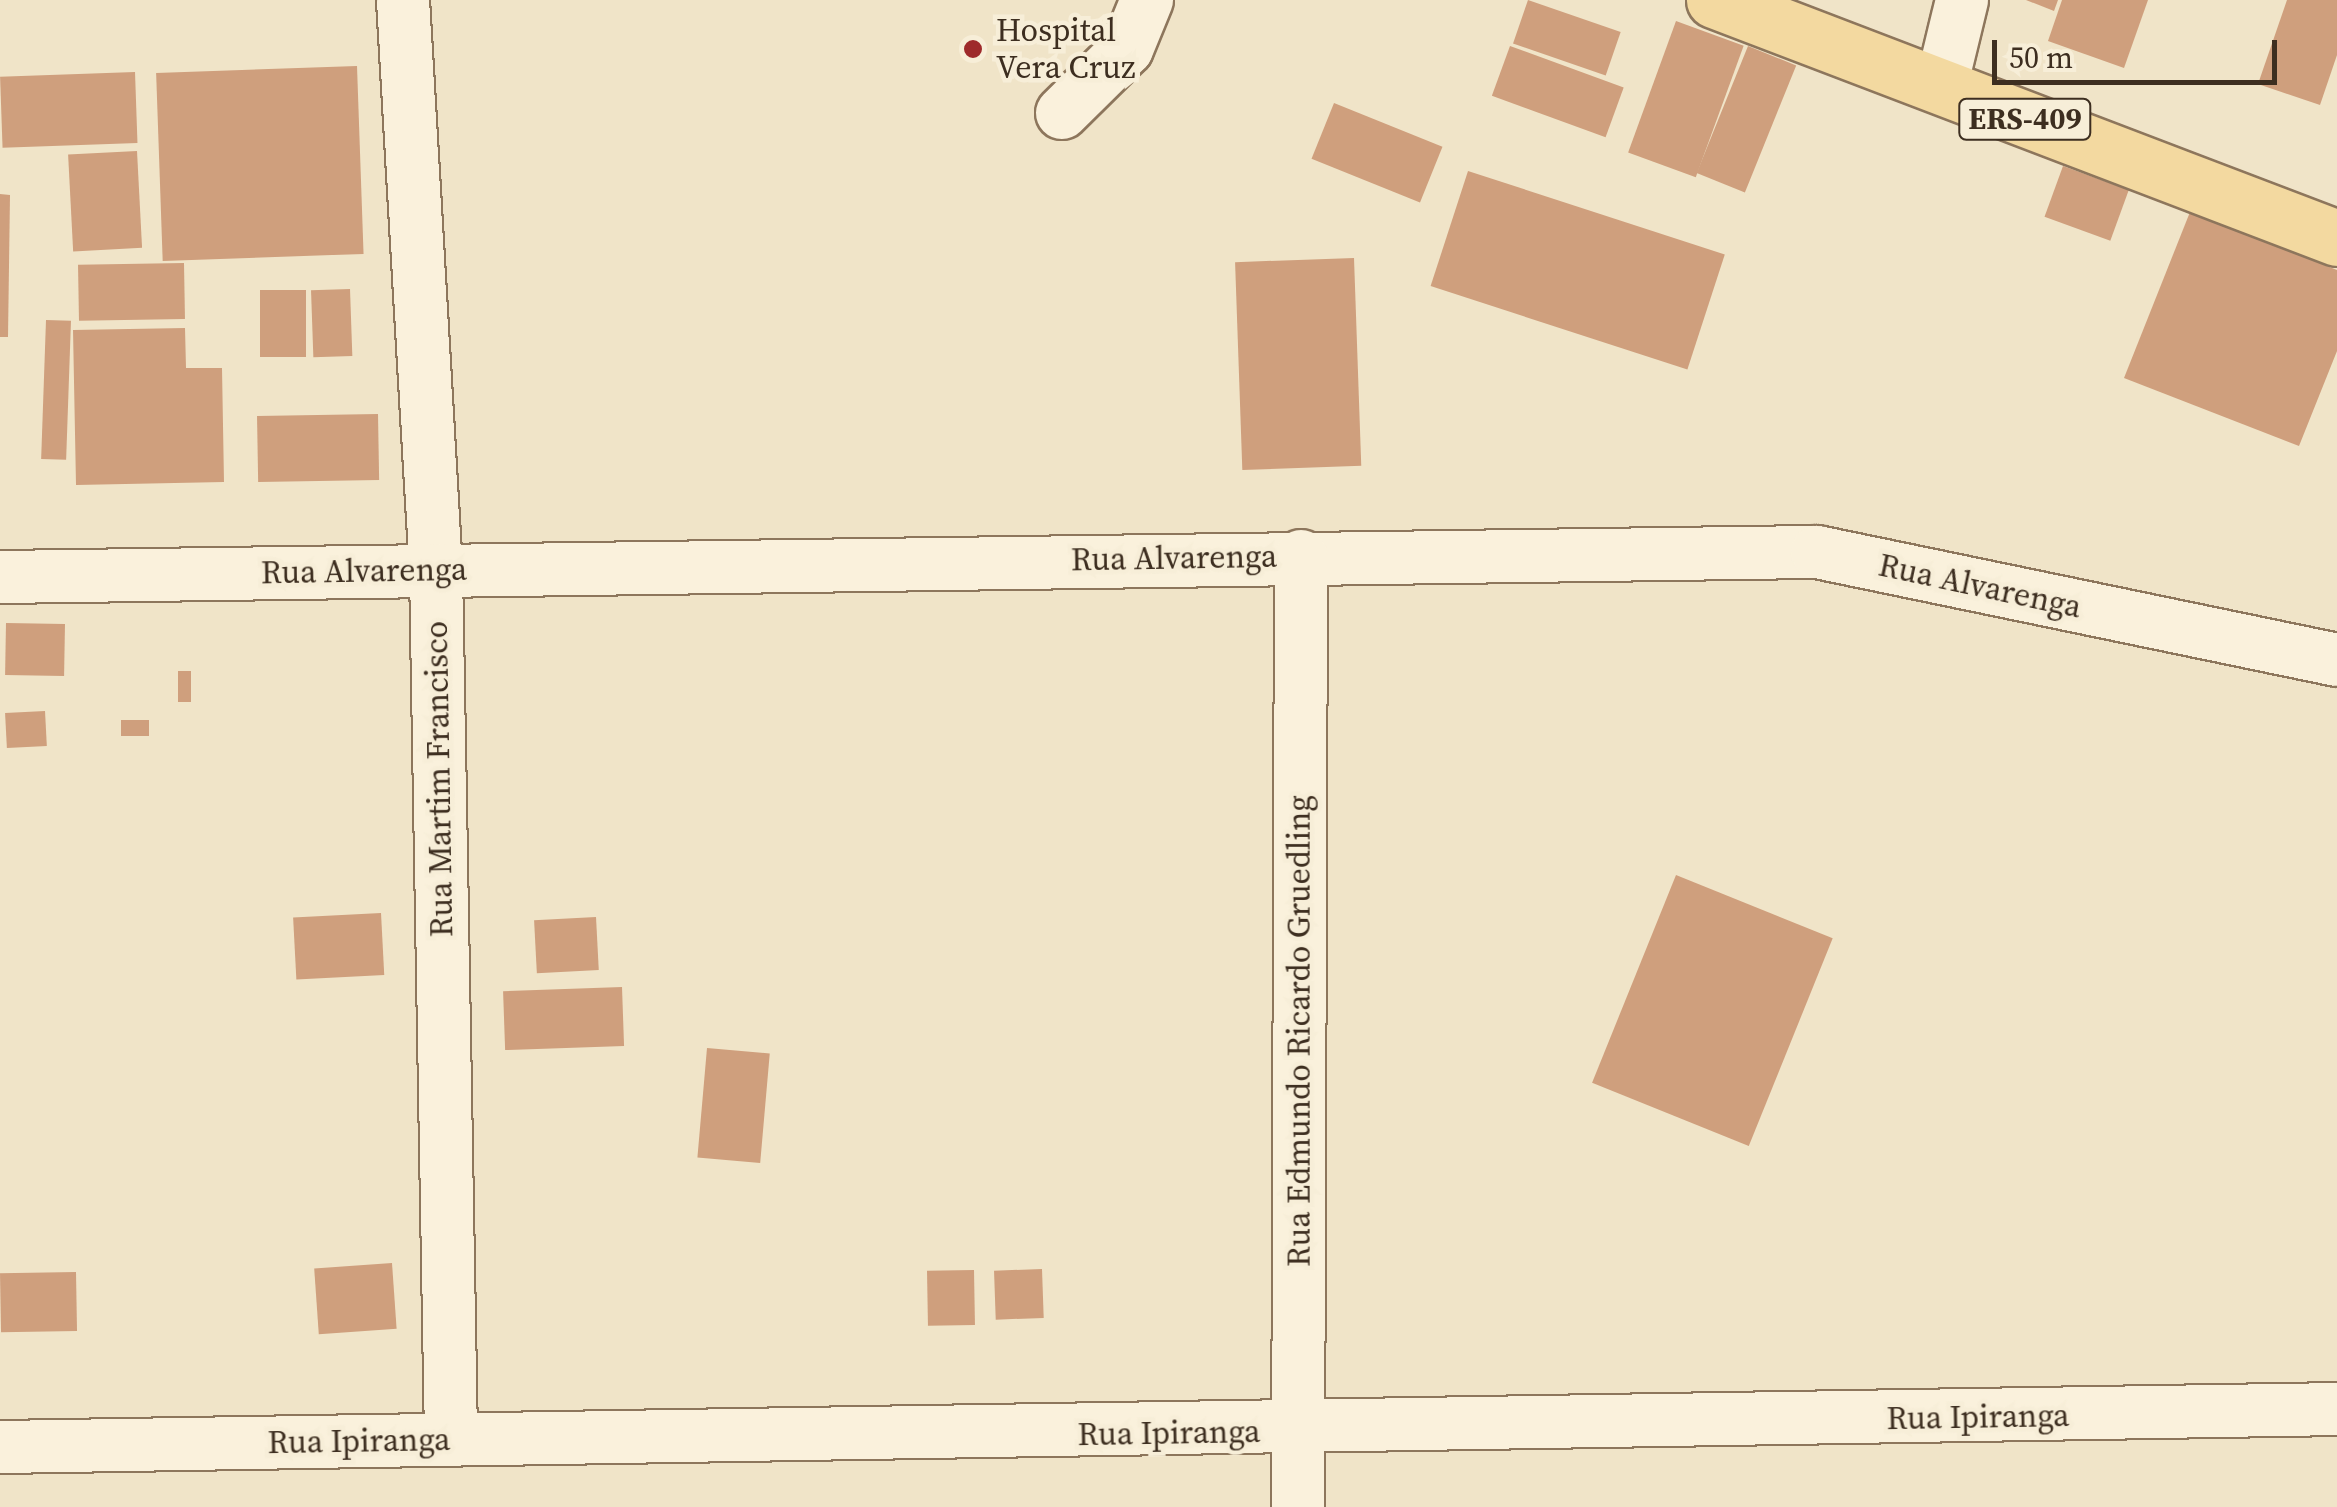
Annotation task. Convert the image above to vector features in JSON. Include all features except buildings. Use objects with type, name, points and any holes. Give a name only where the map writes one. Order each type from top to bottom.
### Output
[{"type":"main road","name":"ERS-409","points":[[1714,0],[2337,238]]},
{"type":"street","name":"Rua Martim Francisco","points":[[402,0],[436,570],[451,1440]]},
{"type":"street","points":[[1062,114],[1127,49],[1147,0]]},
{"type":"street","points":[[1942,87],[1962,0]]},
{"type":"street","name":"Rua Alvarenga","points":[[0,577],[1301,556],[1817,552],[2337,660]]},
{"type":"street","name":"Rua Edmundo Ricardo Gruedling","points":[[1298,1507],[1301,556]]},
{"type":"street","name":"Rua Ipiranga","points":[[0,1447],[1298,1432],[2337,1408]]},
{"type":"place","name":"Hospital Vera Cruz","points":[[973,49]]}]
